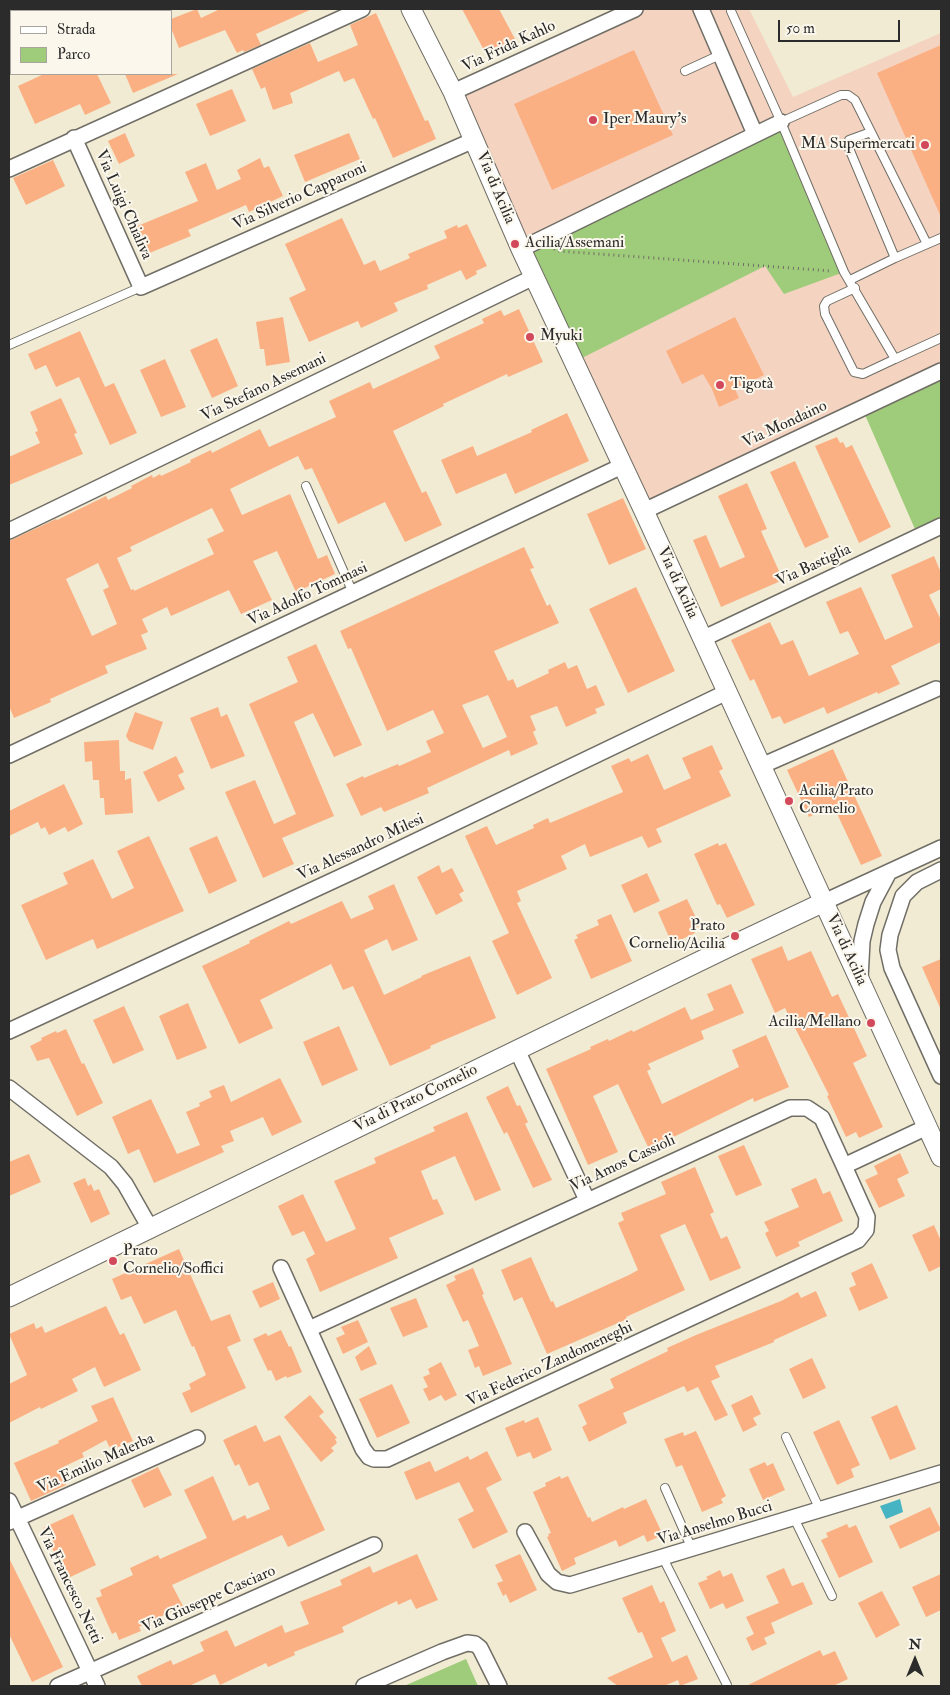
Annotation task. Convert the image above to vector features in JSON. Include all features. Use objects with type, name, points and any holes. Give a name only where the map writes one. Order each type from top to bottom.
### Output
[{"type":"street","points":[[9,169],[362,9]]},
{"type":"street","name":"Via di Acilia","points":[[411,9],[453,92],[474,140],[530,245],[534,277],[644,511],[941,1157]]},
{"type":"street","name":"Via Frida Kahlo","points":[[453,92],[635,9]]},
{"type":"street","points":[[701,9],[755,134]]},
{"type":"street","points":[[530,245],[781,122]]},
{"type":"street","name":"Via Luigi Chialiva","points":[[74,138],[141,287]]},
{"type":"street","name":"Via Silverio Capparoni","points":[[141,287],[474,140]]},
{"type":"street","name":"Via Stefano Assemani","points":[[9,531],[534,277]]},
{"type":"street","name":"Via Mondaino","points":[[644,511],[941,371]]},
{"type":"street","name":"Via Adolfo Tommasi","points":[[9,756],[622,466]]},
{"type":"street","name":"Via Bastiglia","points":[[702,639],[941,526]]},
{"type":"street","points":[[761,766],[936,689]]},
{"type":"street","name":"Via Alessandro Milesi","points":[[9,1031],[356,870],[727,692]]},
{"type":"street","points":[[824,902],[941,848]]},
{"type":"street","points":[[941,870],[916,882],[903,896],[890,935],[888,950],[892,968],[941,1076]]},
{"type":"street","points":[[860,979],[862,942],[866,924],[874,902],[889,872]]},
{"type":"street","name":"Via di Prato Cornelio","points":[[9,1298],[824,902]]},
{"type":"street","points":[[517,1050],[587,1200]]},
{"type":"street","points":[[9,1088],[110,1167],[125,1184],[150,1228]]},
{"type":"street","name":"Via Amos Cassioli","points":[[309,1329],[784,1110],[796,1107],[813,1110],[822,1118],[844,1166]]},
{"type":"street","points":[[844,1166],[927,1127]]},
{"type":"street","name":"Via Federico Zandomeneghi","points":[[281,1268],[365,1453],[374,1459],[387,1459],[858,1240],[866,1230],[867,1218],[844,1166]]},
{"type":"street","name":"Via Emilio Malerba","points":[[13,1520],[197,1438]]},
{"type":"street","name":"Via Anselmo Bucci","points":[[525,1532],[548,1574],[563,1585],[579,1584],[941,1473]]},
{"type":"street","name":"Via Francesco Netti","points":[[9,1501],[13,1520],[97,1686]]},
{"type":"street","name":"Via Giuseppe Casciaro","points":[[58,1686],[374,1545]]},
{"type":"street","points":[[364,1686],[467,1643],[474,1644],[480,1648],[499,1686]]},
{"type":"lane","points":[[730,11],[781,122],[844,272],[895,359]]},
{"type":"lane","points":[[685,71],[722,54]]},
{"type":"lane","points":[[781,122],[841,95],[848,95],[855,100],[927,244]]},
{"type":"lane","points":[[871,132],[849,140],[848,146],[895,258]]},
{"type":"lane","points":[[850,280],[941,238]]},
{"type":"lane","points":[[9,345],[141,287]]},
{"type":"lane","points":[[855,288],[827,301],[824,306],[825,314],[854,372],[863,374],[941,338]]},
{"type":"lane","points":[[306,486],[353,593]]},
{"type":"lane","points":[[786,1437],[820,1510]]},
{"type":"lane","points":[[665,1488],[692,1549]]},
{"type":"lane","points":[[794,1518],[832,1596]]},
{"type":"lane","points":[[663,1558],[728,1685]]},
{"type":"path","points":[[530,245],[558,251],[844,272]]},
{"type":"shaded area","points":[[635,9],[749,9],[793,97],[941,33],[941,370],[644,511],[453,92]]},
{"type":"green space","points":[[781,122],[844,272],[784,294],[765,266],[574,362],[518,251]]},
{"type":"green space","points":[[941,371],[941,526],[918,536],[862,408]]},
{"type":"green space","points":[[466,1659],[478,1686],[404,1686]]},
{"type":"water","points":[[900,1499],[903,1512],[886,1519],[880,1506]]},
{"type":"building","points":[[197,9],[201,18],[220,9],[312,9],[256,34],[261,45],[237,53],[225,30],[179,48],[172,30],[172,19]]},
{"type":"building","points":[[462,9],[499,9],[515,39],[486,54]]},
{"type":"building","points":[[376,13],[425,121],[428,120],[436,139],[393,158],[354,78],[344,82],[339,71],[290,93],[293,103],[273,110],[265,87],[261,89],[252,69],[310,43],[318,62],[358,45],[350,25]]},
{"type":"building","name":"MA Supermercati","points":[[941,45],[941,217],[877,73]]},
{"type":"building","name":"Iper Maury's","points":[[634,50],[673,135],[552,190],[514,104]]},
{"type":"building","points":[[178,74],[133,93],[125,75]]},
{"type":"building","points":[[42,75],[97,75],[111,103],[85,115],[80,104],[35,124],[18,86]]},
{"type":"building","points":[[232,89],[246,121],[210,136],[196,104]]},
{"type":"building","points":[[125,133],[135,156],[119,164],[108,141]]},
{"type":"building","points":[[349,133],[360,159],[305,182],[294,155]]},
{"type":"building","points":[[260,158],[264,168],[269,166],[283,196],[249,212],[246,205],[188,230],[191,236],[147,254],[135,227],[198,201],[185,172],[206,163],[217,190],[241,179],[237,170]]},
{"type":"building","points":[[53,160],[65,186],[26,205],[13,178]]},
{"type":"building","points":[[342,218],[364,265],[375,260],[380,271],[410,258],[408,254],[447,238],[444,231],[457,225],[458,228],[467,224],[487,266],[476,271],[477,274],[466,280],[461,270],[427,285],[428,289],[394,303],[398,311],[361,328],[358,321],[309,342],[289,298],[306,290],[285,244]]},
{"type":"building","points":[[519,309],[543,362],[508,377],[507,374],[443,404],[444,406],[393,431],[422,493],[426,491],[442,525],[405,542],[385,502],[338,524],[312,468],[305,470],[298,456],[230,489],[242,515],[290,494],[318,559],[327,555],[335,574],[296,592],[277,551],[253,561],[272,600],[241,614],[229,590],[171,616],[167,607],[142,619],[148,632],[141,635],[147,649],[105,666],[108,673],[50,699],[51,702],[14,718],[9,706],[9,541],[106,496],[108,500],[152,475],[153,478],[160,474],[161,476],[211,450],[212,453],[260,429],[269,447],[336,417],[329,401],[370,382],[373,389],[440,358],[434,346],[484,323],[482,319],[501,310],[504,316]],"holes":[[[212,508],[224,531],[207,539],[214,554],[134,591],[134,589],[131,590],[117,558],[132,551],[130,547]],[[98,563],[109,587],[103,590],[117,624],[92,636],[66,579]]]},
{"type":"building","points":[[283,317],[290,362],[266,366],[264,349],[260,349],[256,322]]},
{"type":"building","points":[[735,317],[764,375],[735,389],[739,398],[719,407],[712,389],[703,374],[682,384],[666,351]]},
{"type":"building","points":[[80,331],[105,387],[114,383],[137,433],[110,445],[79,377],[56,387],[46,365],[35,370],[28,354]]},
{"type":"building","points":[[217,338],[238,386],[212,398],[190,350]]},
{"type":"building","points":[[165,359],[186,407],[161,417],[140,370]]},
{"type":"building","points":[[61,398],[77,433],[74,434],[83,454],[9,485],[9,457],[40,443],[35,432],[38,431],[30,412]]},
{"type":"building","points":[[567,413],[589,461],[515,494],[506,473],[456,494],[441,460],[473,446],[477,456],[532,432],[531,430]]},
{"type":"building","points":[[837,437],[846,448],[852,445],[891,527],[859,543],[815,446]]},
{"type":"building","points":[[795,461],[829,537],[805,548],[770,472]]},
{"type":"building","points":[[747,483],[767,529],[761,531],[783,580],[721,607],[693,540],[706,535],[720,568],[745,557],[718,496]]},
{"type":"building","points":[[623,498],[646,549],[609,565],[587,514]]},
{"type":"building","points":[[524,547],[534,568],[530,569],[547,606],[550,604],[559,623],[494,651],[508,681],[513,679],[517,688],[549,673],[548,670],[565,662],[568,669],[577,665],[587,689],[596,685],[605,705],[595,709],[597,713],[566,727],[557,706],[530,716],[536,730],[533,732],[538,744],[511,756],[509,750],[427,788],[429,793],[384,812],[381,807],[361,816],[346,784],[398,764],[399,766],[431,752],[426,741],[444,733],[433,710],[387,731],[351,648],[348,649],[340,631]],"holes":[[[488,695],[507,737],[483,748],[462,705]]]},
{"type":"building","points":[[934,556],[941,573],[941,589],[929,595],[941,620],[941,642],[891,666],[900,684],[827,714],[824,707],[784,724],[780,716],[772,719],[754,679],[750,681],[731,640],[770,622],[781,645],[793,640],[809,676],[859,654],[848,631],[840,634],[826,602],[861,587],[885,640],[913,627],[891,575]]},
{"type":"building","points":[[636,587],[675,671],[628,693],[589,609]]},
{"type":"building","points":[[316,644],[362,745],[334,757],[313,713],[294,722],[334,816],[282,838],[294,864],[263,878],[225,792],[255,780],[274,824],[296,814],[249,704],[298,682],[287,657]]},
{"type":"building","points":[[218,707],[221,717],[227,714],[245,756],[211,769],[190,718]]},
{"type":"building","points":[[135,712],[163,722],[153,750],[129,741],[126,736]]},
{"type":"building","points":[[119,740],[120,771],[125,771],[125,780],[131,778],[133,813],[105,815],[104,798],[100,798],[99,780],[93,780],[92,761],[85,762],[84,742]]},
{"type":"building","points":[[712,745],[723,769],[719,771],[731,796],[656,829],[662,842],[648,848],[642,836],[590,857],[585,844],[561,856],[567,869],[517,891],[521,901],[517,903],[552,978],[517,995],[492,941],[509,933],[465,836],[487,826],[496,845],[534,828],[533,825],[548,818],[550,823],[623,792],[611,766],[629,758],[631,762],[648,754],[664,790],[691,778],[682,758]]},
{"type":"building","points":[[833,749],[882,856],[861,865],[833,805],[809,817],[787,770]]},
{"type":"building","points":[[176,756],[184,772],[178,775],[185,789],[158,802],[143,772]]},
{"type":"building","points":[[64,784],[83,824],[68,832],[65,827],[49,835],[45,827],[41,829],[38,822],[9,836],[9,811]]},
{"type":"building","points":[[149,836],[184,911],[97,949],[93,939],[46,960],[21,905],[68,884],[63,873],[93,859],[112,899],[134,888],[117,851]]},
{"type":"building","points":[[217,836],[237,881],[209,894],[189,848]]},
{"type":"building","points":[[718,843],[719,846],[726,843],[755,905],[727,918],[720,904],[717,905],[694,854]]},
{"type":"building","points":[[439,865],[442,873],[452,868],[464,891],[459,894],[463,901],[436,915],[417,877]]},
{"type":"building","points":[[647,873],[660,901],[634,913],[621,885]]},
{"type":"building","points":[[394,884],[418,940],[392,951],[387,939],[364,950],[384,995],[421,976],[470,956],[496,1018],[430,1046],[431,1048],[390,1066],[353,986],[343,990],[331,964],[260,1000],[273,1028],[239,1044],[202,966],[250,943],[249,941],[289,921],[291,924],[342,901],[351,919],[374,909],[368,896]]},
{"type":"building","points":[[687,899],[700,926],[693,929],[695,933],[672,944],[658,912]]},
{"type":"building","points":[[611,914],[632,961],[591,979],[574,940],[578,938],[576,935],[599,925],[597,920]]},
{"type":"building","points":[[782,946],[788,961],[811,951],[832,997],[838,994],[867,1056],[853,1063],[883,1127],[859,1138],[856,1132],[846,1137],[827,1096],[829,1095],[785,1008],[775,1013],[751,959]]},
{"type":"building","points":[[941,959],[941,1010],[922,967]]},
{"type":"building","points":[[731,984],[744,1013],[701,1031],[704,1039],[648,1064],[651,1069],[647,1071],[662,1104],[739,1067],[732,1050],[766,1035],[789,1087],[754,1102],[753,1098],[649,1149],[618,1084],[593,1096],[618,1152],[588,1165],[546,1069],[591,1049],[590,1047],[608,1039],[609,1041],[632,1030],[633,1032],[685,1007],[691,1020],[714,1010],[707,994]]},
{"type":"building","points":[[188,1003],[207,1048],[177,1060],[159,1016]]},
{"type":"building","points":[[124,1006],[144,1050],[113,1064],[93,1020]]},
{"type":"building","points":[[339,1026],[358,1070],[322,1086],[303,1042]]},
{"type":"building","points":[[66,1029],[103,1103],[77,1116],[49,1058],[37,1061],[30,1046],[42,1040],[41,1038],[56,1031],[57,1033]]},
{"type":"building","points":[[280,1078],[302,1122],[272,1136],[263,1117],[230,1131],[234,1141],[221,1146],[224,1152],[154,1183],[139,1149],[128,1154],[112,1117],[151,1099],[177,1154],[200,1145],[186,1112],[200,1106],[199,1103],[212,1097],[209,1091],[224,1085],[231,1102]]},
{"type":"building","points":[[508,1086],[517,1106],[520,1105],[528,1122],[525,1124],[552,1180],[533,1188],[507,1132],[504,1134],[486,1097]]},
{"type":"building","points":[[467,1112],[501,1190],[475,1201],[455,1156],[421,1171],[433,1200],[437,1199],[444,1214],[389,1238],[398,1258],[320,1292],[306,1259],[315,1254],[304,1231],[292,1236],[278,1206],[303,1194],[326,1242],[356,1229],[334,1181],[376,1163],[374,1158],[435,1131],[433,1127]]},
{"type":"building","points":[[744,1145],[762,1185],[736,1196],[718,1156]]},
{"type":"building","points":[[900,1153],[909,1173],[897,1179],[905,1196],[879,1208],[865,1180],[878,1174],[874,1166]]},
{"type":"building","points":[[29,1154],[41,1182],[9,1196],[9,1162]]},
{"type":"building","points":[[695,1167],[714,1212],[710,1214],[721,1239],[727,1236],[741,1268],[710,1281],[685,1224],[660,1235],[685,1290],[626,1317],[627,1319],[547,1354],[522,1297],[514,1301],[501,1270],[531,1257],[551,1302],[553,1301],[556,1308],[629,1275],[638,1270],[618,1223],[624,1220],[621,1213],[666,1194],[661,1182]]},
{"type":"building","points":[[85,1178],[88,1186],[91,1184],[94,1191],[99,1189],[110,1214],[91,1223],[73,1183]]},
{"type":"building","points":[[816,1178],[823,1194],[830,1191],[843,1221],[798,1242],[800,1246],[776,1257],[765,1233],[769,1231],[764,1222],[799,1207],[791,1189]]},
{"type":"building","points":[[934,1225],[941,1241],[941,1266],[929,1272],[912,1235]]},
{"type":"building","points":[[179,1249],[211,1321],[230,1314],[241,1341],[227,1347],[246,1388],[191,1413],[182,1393],[191,1389],[189,1384],[206,1375],[176,1310],[144,1324],[131,1296],[121,1300],[112,1279]]},
{"type":"building","points":[[872,1263],[888,1298],[859,1311],[849,1288],[856,1285],[851,1273]]},
{"type":"building","points":[[473,1268],[484,1294],[482,1295],[512,1364],[483,1376],[479,1366],[475,1368],[468,1350],[479,1346],[468,1320],[463,1322],[446,1285],[456,1280],[454,1276]]},
{"type":"building","points":[[273,1282],[280,1299],[260,1308],[252,1291]]},
{"type":"building","points":[[816,1291],[827,1316],[774,1340],[774,1342],[715,1366],[720,1377],[711,1381],[728,1415],[715,1421],[698,1387],[687,1392],[684,1386],[623,1413],[627,1423],[589,1442],[582,1427],[587,1424],[578,1405],[614,1388],[610,1379],[668,1351],[667,1348],[696,1335],[781,1301],[798,1292],[801,1298]]},
{"type":"building","points":[[416,1298],[428,1327],[403,1337],[390,1308]]},
{"type":"building","points":[[106,1306],[120,1335],[124,1333],[141,1370],[104,1387],[95,1367],[72,1379],[78,1391],[9,1423],[9,1384],[27,1375],[9,1334],[34,1323],[36,1329],[42,1326],[45,1333]]},
{"type":"building","points":[[358,1320],[368,1342],[343,1354],[336,1338],[345,1334],[341,1327]]},
{"type":"building","points":[[281,1330],[289,1347],[291,1346],[302,1372],[276,1381],[271,1370],[268,1371],[253,1339],[266,1333],[268,1336]]},
{"type":"building","points":[[369,1346],[377,1364],[361,1371],[355,1357]]},
{"type":"building","points":[[812,1358],[826,1388],[803,1399],[789,1369]]},
{"type":"building","points":[[441,1362],[457,1395],[445,1401],[441,1395],[429,1401],[423,1389],[428,1387],[423,1377],[430,1374],[428,1369]]},
{"type":"building","points":[[392,1384],[410,1423],[377,1438],[359,1399]]},
{"type":"building","points":[[310,1395],[324,1412],[319,1416],[337,1438],[335,1439],[337,1443],[331,1448],[334,1451],[321,1462],[284,1417]]},
{"type":"building","points":[[752,1395],[761,1414],[753,1418],[757,1425],[743,1432],[731,1405]]},
{"type":"building","points":[[113,1397],[133,1441],[111,1450],[106,1440],[82,1453],[84,1457],[59,1469],[66,1485],[31,1501],[14,1463],[59,1443],[58,1441],[98,1421],[91,1406]]},
{"type":"building","points":[[897,1405],[916,1449],[890,1460],[871,1417]]},
{"type":"building","points":[[538,1417],[552,1450],[533,1459],[530,1452],[517,1457],[505,1428],[524,1420],[525,1423]]},
{"type":"building","points":[[839,1420],[860,1465],[851,1469],[854,1477],[837,1485],[813,1432]]},
{"type":"building","points":[[256,1425],[264,1442],[280,1435],[325,1530],[288,1547],[282,1535],[172,1585],[183,1606],[139,1627],[141,1631],[119,1640],[116,1632],[112,1634],[96,1598],[102,1596],[100,1590],[133,1575],[130,1568],[158,1555],[160,1559],[207,1538],[184,1490],[213,1476],[233,1521],[245,1515],[247,1519],[270,1509],[258,1482],[249,1486],[239,1464],[235,1466],[223,1440]]},
{"type":"building","points":[[696,1431],[726,1496],[721,1499],[723,1503],[702,1512],[682,1465],[676,1467],[664,1439],[683,1432],[684,1436]]},
{"type":"building","points":[[487,1451],[502,1480],[486,1488],[508,1532],[473,1549],[458,1519],[474,1511],[459,1482],[416,1500],[404,1472],[430,1461],[435,1472],[468,1456],[470,1460]]},
{"type":"building","points":[[765,1462],[767,1466],[773,1463],[785,1490],[763,1500],[749,1469]]},
{"type":"building","points":[[158,1467],[172,1495],[144,1508],[131,1480]]},
{"type":"building","points":[[560,1476],[561,1479],[568,1476],[588,1518],[590,1517],[592,1522],[623,1507],[624,1509],[646,1499],[663,1535],[647,1542],[644,1535],[619,1547],[616,1540],[574,1558],[576,1564],[562,1571],[547,1537],[551,1533],[533,1492],[546,1486],[545,1483]]},
{"type":"building","points":[[930,1507],[941,1530],[900,1549],[889,1526]]},
{"type":"building","points":[[73,1514],[96,1565],[66,1579],[43,1528]]},
{"type":"building","points":[[847,1524],[849,1528],[856,1525],[873,1562],[839,1578],[821,1540],[828,1537],[826,1533]]},
{"type":"building","points":[[417,1554],[438,1600],[416,1609],[411,1599],[398,1605],[397,1601],[342,1627],[344,1632],[294,1652],[295,1655],[268,1667],[266,1663],[220,1685],[215,1674],[189,1686],[142,1686],[137,1676],[171,1660],[173,1665],[204,1651],[200,1642],[227,1630],[235,1647],[282,1625],[285,1633],[309,1624],[300,1602],[342,1585],[340,1580],[370,1566],[373,1573]]},
{"type":"building","points":[[520,1554],[537,1590],[510,1603],[506,1594],[503,1596],[497,1583],[503,1581],[495,1565]]},
{"type":"building","points":[[9,1558],[63,1667],[32,1682],[9,1634]]},
{"type":"building","points":[[784,1568],[792,1586],[803,1582],[813,1604],[771,1623],[775,1633],[764,1638],[767,1644],[752,1651],[746,1638],[754,1634],[746,1617],[779,1603],[766,1576]]},
{"type":"building","points":[[720,1570],[723,1577],[732,1573],[744,1601],[726,1609],[723,1603],[710,1609],[698,1583],[708,1579],[706,1577]]},
{"type":"building","points":[[941,1574],[941,1610],[926,1617],[912,1587]]},
{"type":"building","points":[[652,1585],[660,1603],[664,1601],[676,1631],[661,1638],[672,1662],[687,1655],[698,1679],[680,1686],[678,1680],[664,1686],[618,1686],[607,1678],[653,1657],[642,1632],[638,1633],[622,1598]]},
{"type":"building","points":[[882,1591],[900,1625],[876,1638],[858,1603]]},
{"type":"building","points":[[820,1650],[823,1656],[835,1651],[848,1679],[833,1686],[746,1686]]},
{"type":"place","name":"Iper Maury's","points":[[593,120]]},
{"type":"place","name":"MA Supermercati","points":[[925,145]]},
{"type":"place","name":"Acilia/Assemani","points":[[515,244]]},
{"type":"place","name":"Myuki","points":[[530,337]]},
{"type":"place","name":"Tigotà","points":[[720,385]]},
{"type":"place","name":"Acilia/Prato Cornelio","points":[[789,801]]},
{"type":"place","name":"Prato Cornelio/Acilia","points":[[735,936]]},
{"type":"place","name":"Acilia/Mellano","points":[[871,1023]]},
{"type":"place","name":"Prato Cornelio/Soffici","points":[[113,1261]]}]
